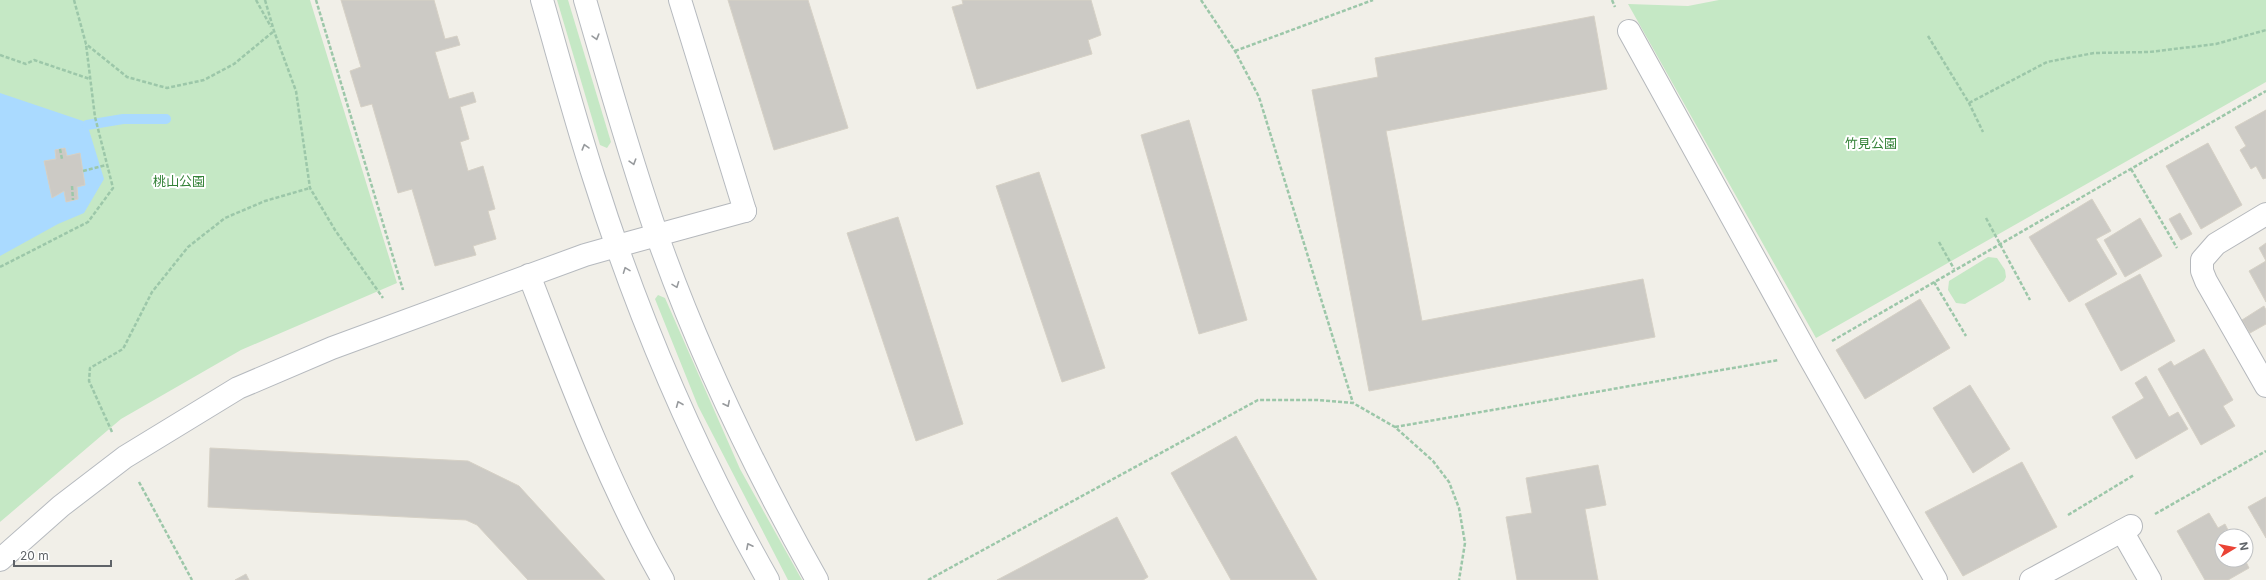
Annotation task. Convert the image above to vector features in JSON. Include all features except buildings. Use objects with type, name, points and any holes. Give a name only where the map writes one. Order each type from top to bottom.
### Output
[{"type":"street","points":[[542,0],[594,177],[617,246],[685,419],[768,580]]},
{"type":"street","points":[[585,0],[633,165],[657,235],[687,312],[724,400],[793,538],[817,580]]},
{"type":"street","points":[[0,560],[61,506],[125,457],[238,388],[332,348],[585,255],[745,211],[680,0]]},
{"type":"street","points":[[1629,31],[1640,54],[1808,355],[1936,580]]},
{"type":"street","points":[[2266,214],[2216,244],[2202,260],[2202,271],[2206,281],[2266,386]]},
{"type":"street","points":[[529,276],[583,414],[649,555],[663,580]]},
{"type":"street","points":[[2031,580],[2126,528],[2150,580]]},
{"type":"path","points":[[0,267],[88,222],[113,188],[106,166],[95,117],[86,44],[74,0]]},
{"type":"path","points":[[256,0],[274,31]]},
{"type":"path","points":[[265,0],[274,31],[296,91],[310,188],[335,230],[383,298]]},
{"type":"path","points":[[316,0],[403,290]]},
{"type":"path","points":[[1201,0],[1234,51],[1259,97],[1353,403]]},
{"type":"path","points":[[1234,51],[1373,0]]},
{"type":"path","points":[[1969,103],[2047,62],[2094,53],[2149,52],[2216,44],[2266,30]]},
{"type":"path","points":[[86,44],[127,77],[167,88],[204,80],[234,64],[274,31]]},
{"type":"path","points":[[1928,36],[1969,103],[1983,132]]},
{"type":"path","points":[[0,55],[26,64],[34,60],[90,79]]},
{"type":"path","points":[[1395,427],[1808,355],[1999,243],[2021,233],[2266,91]]},
{"type":"path","points":[[60,149],[62,158]]},
{"type":"path","points":[[83,171],[106,166]]},
{"type":"path","points":[[2131,169],[2178,250],[2202,260]]},
{"type":"path","points":[[72,186],[73,200]]},
{"type":"path","points":[[113,435],[89,381],[90,368],[123,349],[152,292],[188,247],[225,218],[265,201],[310,188]]},
{"type":"path","points":[[1986,218],[2030,300]]},
{"type":"path","points":[[1939,242],[1954,269]]},
{"type":"path","points":[[1934,282],[1966,336]]},
{"type":"path","points":[[928,580],[1258,400],[1318,400],[1353,403],[1395,427],[1433,461],[1449,482],[1459,508],[1465,543],[1459,580]]},
{"type":"path","points":[[2126,528],[2266,451]]},
{"type":"path","points":[[2068,515],[2134,475]]},
{"type":"path","points":[[138,480],[192,580]]},
{"type":"green space","name":"桃山公園","points":[[0,0],[310,0],[397,283],[241,350],[121,419],[0,522]]},
{"type":"green space","points":[[557,0],[568,0],[611,142],[607,148],[600,145]]},
{"type":"green space","name":"竹見公園","points":[[1719,0],[2266,0],[2266,82],[1816,338],[1628,4],[1688,6]]},
{"type":"green space","points":[[1988,257],[1997,258],[2005,270],[2006,277],[2004,281],[1965,304],[1956,303],[1948,290],[1949,281]]},
{"type":"green space","points":[[658,295],[665,298],[740,469],[802,580],[788,580],[698,406],[655,299]]},
{"type":"water","points":[[0,93],[83,121],[89,130],[104,179],[84,213],[58,224],[0,256]]},
{"type":"waterway","points":[[87,125],[123,119],[166,119]]}]
